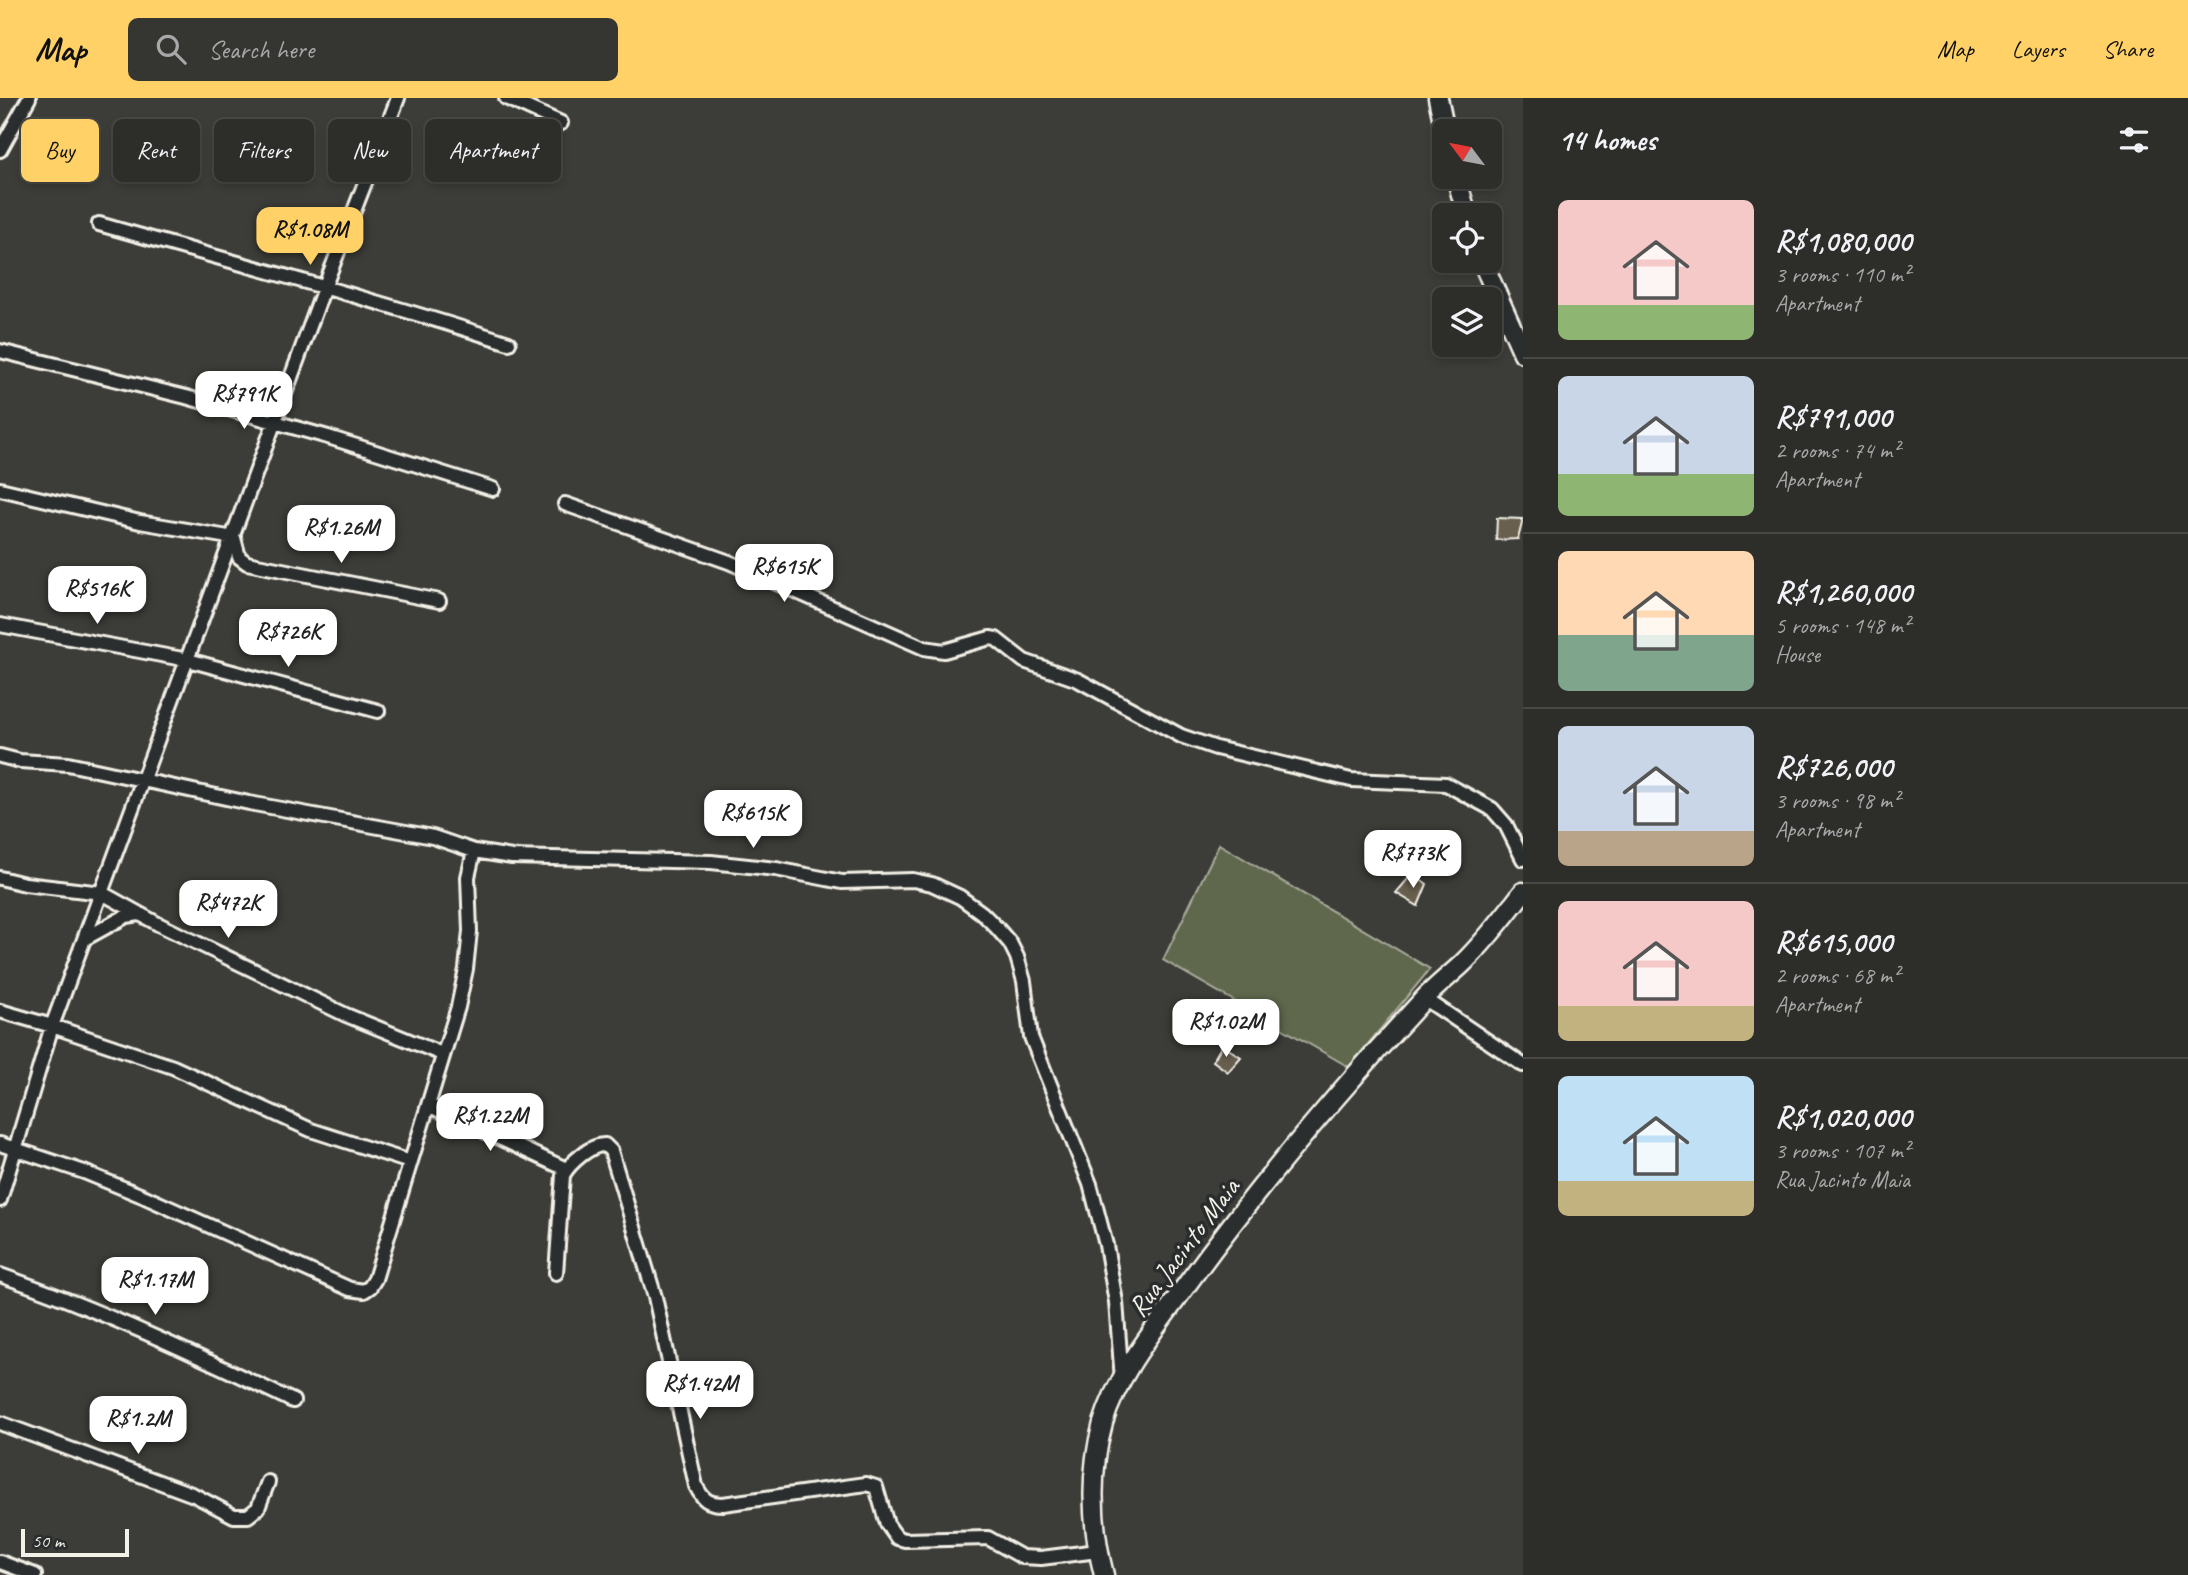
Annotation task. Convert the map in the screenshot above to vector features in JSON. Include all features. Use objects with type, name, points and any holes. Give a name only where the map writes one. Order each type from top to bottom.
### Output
[{"type":"street","points":[[0,150],[29,98]]},
{"type":"street","points":[[0,1200],[52,1026],[324,288],[398,98]]},
{"type":"street","points":[[506,98],[552,119]]},
{"type":"street","points":[[1438,98],[1442,119]]},
{"type":"street","points":[[99,224],[390,304],[509,343]]},
{"type":"street","points":[[1487,273],[1523,353]]},
{"type":"street","points":[[0,351],[186,397],[328,437],[493,489]]},
{"type":"street","points":[[0,489],[140,522],[234,538]]},
{"type":"street","points":[[565,503],[729,562],[925,648],[944,651],[990,638],[996,639],[1024,661],[1079,680],[1181,736],[1216,748],[1351,780],[1447,784],[1492,808],[1506,825],[1523,859]]},
{"type":"street","points":[[234,538],[239,557],[247,564],[439,601]]},
{"type":"street","points":[[0,625],[188,660],[378,711]]},
{"type":"street","points":[[0,756],[20,761],[68,764],[249,803],[433,837],[474,851],[512,857],[711,862],[776,869],[842,882],[913,880],[932,884],[960,897],[982,913],[1010,943],[1017,957],[1024,981],[1031,1037],[1090,1184],[1106,1245],[1116,1302],[1122,1380]]},
{"type":"street","points":[[0,1144],[84,1172],[350,1289],[364,1292],[374,1279],[458,1007],[470,931],[468,877],[474,851]]},
{"type":"street","points":[[0,878],[25,884],[102,893],[139,914],[346,1015],[442,1054]]},
{"type":"street","name":"Rua Jacinto Maia","points":[[1104,1575],[1092,1504],[1095,1466],[1104,1422],[1122,1380],[1158,1325],[1247,1204],[1326,1107],[1424,998],[1492,932],[1523,892]]},
{"type":"street","points":[[85,939],[126,916],[139,914]]},
{"type":"street","points":[[1424,998],[1523,1065]]},
{"type":"street","points":[[0,1011],[173,1067],[311,1130],[410,1162]]},
{"type":"street","points":[[428,1105],[566,1170]]},
{"type":"street","points":[[556,1273],[561,1181],[566,1170],[596,1146],[605,1145],[611,1151],[655,1297],[696,1486],[702,1498],[707,1502],[723,1504],[866,1484],[876,1487],[887,1524],[897,1538],[988,1538],[1022,1557],[1041,1558],[1098,1550]]},
{"type":"street","points":[[0,1275],[153,1334],[292,1401]]},
{"type":"street","points":[[0,1423],[194,1494],[234,1516],[248,1516],[258,1508],[268,1482]]},
{"type":"street","points":[[0,1562],[35,1575]]},
{"type":"green space","points":[[1219,844],[1430,969],[1349,1067],[1163,960]]},
{"type":"building","points":[[1497,518],[1523,519],[1518,539],[1496,540]]},
{"type":"building","points":[[1413,873],[1427,884],[1418,906],[1396,893]]},
{"type":"building","points":[[1222,1045],[1241,1057],[1228,1072],[1213,1061]]}]
